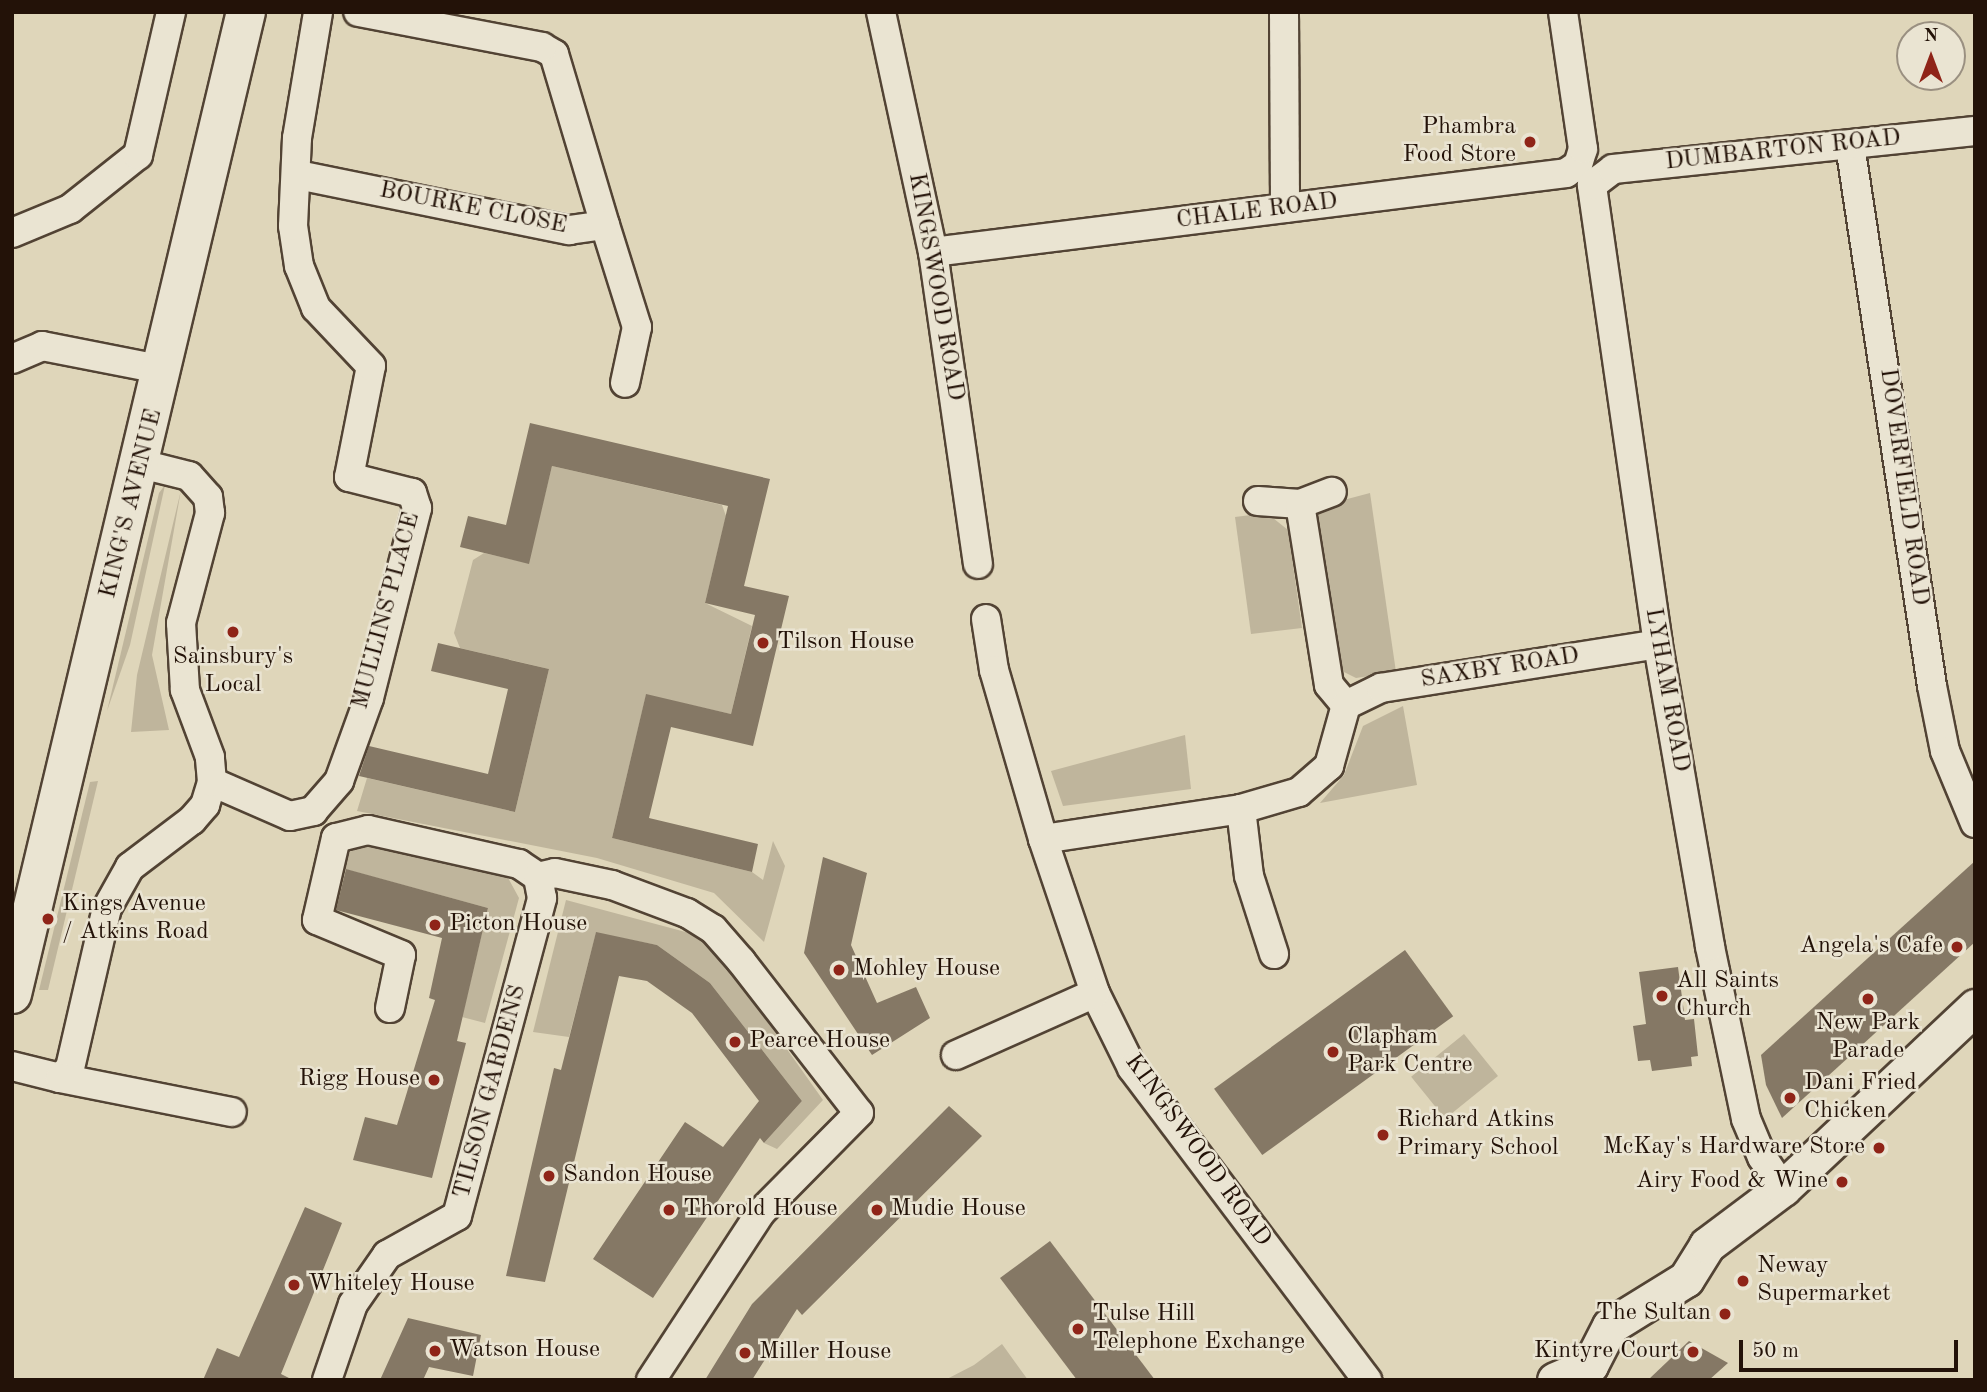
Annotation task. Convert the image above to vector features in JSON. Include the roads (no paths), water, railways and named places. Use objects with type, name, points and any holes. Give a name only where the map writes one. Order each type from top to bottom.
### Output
[{"type":"main road","name":"KING'S AVENUE","points":[[12,994],[164,370],[246,12]]},
{"type":"street","points":[[12,233],[70,209],[138,155],[171,12]]},
{"type":"street","points":[[298,175],[297,138],[318,12]]},
{"type":"street","name":"BOURKE CLOSE","points":[[298,175],[569,230],[605,225],[554,54],[542,47],[358,12]]},
{"type":"street","name":"KINGSWOOD ROAD","points":[[881,12],[933,252],[978,564]]},
{"type":"street","points":[[1284,12],[1286,208]]},
{"type":"street","name":"LYHAM ROAD","points":[[1563,12],[1658,644],[1746,1119],[1762,1157],[1783,1188]]},
{"type":"street","name":"DUMBARTON ROAD","points":[[1586,172],[1975,131]]},
{"type":"street","name":"DOVERFIELD ROAD","points":[[1850,145],[1932,686],[1945,751],[1975,823]]},
{"type":"street","name":"CHALE ROAD","points":[[933,252],[1586,172]]},
{"type":"street","name":"MULLINS PLACE","points":[[212,782],[270,811],[290,816],[313,811],[339,781],[369,698],[417,508],[412,493],[349,477],[371,366],[316,308],[299,266],[293,213],[298,175]]},
{"type":"street","points":[[605,225],[637,327],[625,383]]},
{"type":"street","points":[[12,359],[42,346],[164,370]]},
{"type":"street","points":[[60,1078],[70,1068],[107,908],[130,867],[199,813],[212,782],[210,757],[185,690],[181,623],[205,534],[208,497],[189,475],[141,464]]},
{"type":"street","points":[[1258,501],[1300,504],[1332,492]]},
{"type":"street","points":[[1043,839],[1241,809],[1313,783],[1329,766],[1346,705],[1329,685],[1300,504]]},
{"type":"street","name":"KINGSWOOD ROAD","points":[[986,619],[994,670],[1043,839],[1095,993],[1132,1068],[1367,1380]]},
{"type":"street","name":"SAXBY ROAD","points":[[1346,705],[1381,688],[1658,644]]},
{"type":"street","points":[[1241,809],[1249,876],[1274,954]]},
{"type":"street","points":[[390,1008],[401,955],[317,920],[336,838],[368,830],[519,864],[538,877],[555,873],[612,885],[687,913],[713,929],[859,1113],[761,1212],[651,1380]]},
{"type":"street","name":"TILSON GARDENS","points":[[327,1380],[354,1304],[387,1255],[457,1216],[542,898],[538,877]]},
{"type":"street","points":[[956,1055],[1095,993]]},
{"type":"street","points":[[1555,1380],[1590,1365],[1610,1326],[1686,1279],[1707,1245],[1783,1188],[1975,1007]]},
{"type":"street","points":[[12,1066],[232,1112]]},
{"type":"place","name":"Phambra Food Store","points":[[1530,142]]},
{"type":"place","name":"Sainsbury's Local","points":[[233,632]]},
{"type":"place","name":"Tilson House","points":[[763,643]]},
{"type":"place","name":"Kings Avenue / Atkins Road","points":[[48,919]]},
{"type":"place","name":"Picton House","points":[[435,925]]},
{"type":"place","name":"Angela's Cafe","points":[[1957,947]]},
{"type":"place","name":"Mohley House","points":[[839,970]]},
{"type":"place","name":"All Saints Church","points":[[1662,996]]},
{"type":"place","name":"New Park Parade","points":[[1868,999]]},
{"type":"place","name":"Pearce House","points":[[735,1042]]},
{"type":"place","name":"Clapham Park Centre","points":[[1333,1052]]},
{"type":"place","name":"Rigg House","points":[[434,1080]]},
{"type":"place","name":"Dani Fried Chicken","points":[[1790,1098]]},
{"type":"place","name":"Richard Atkins Primary School","points":[[1383,1135]]},
{"type":"place","name":"McKay's Hardware Store","points":[[1879,1148]]},
{"type":"place","name":"Sandon House","points":[[549,1176]]},
{"type":"place","name":"Airy Food & Wine","points":[[1842,1182]]},
{"type":"place","name":"Thorold House","points":[[669,1210]]},
{"type":"place","name":"Mudie House","points":[[877,1210]]},
{"type":"place","name":"Neway Supermarket","points":[[1743,1281]]},
{"type":"place","name":"Whiteley House","points":[[294,1285]]},
{"type":"place","name":"The Sultan","points":[[1725,1314]]},
{"type":"place","name":"Tulse Hill Telephone Exchange","points":[[1078,1329]]},
{"type":"place","name":"Watson House","points":[[435,1351]]},
{"type":"place","name":"Kintyre Court","points":[[1693,1352]]},
{"type":"place","name":"Miller House","points":[[745,1353]]}]
